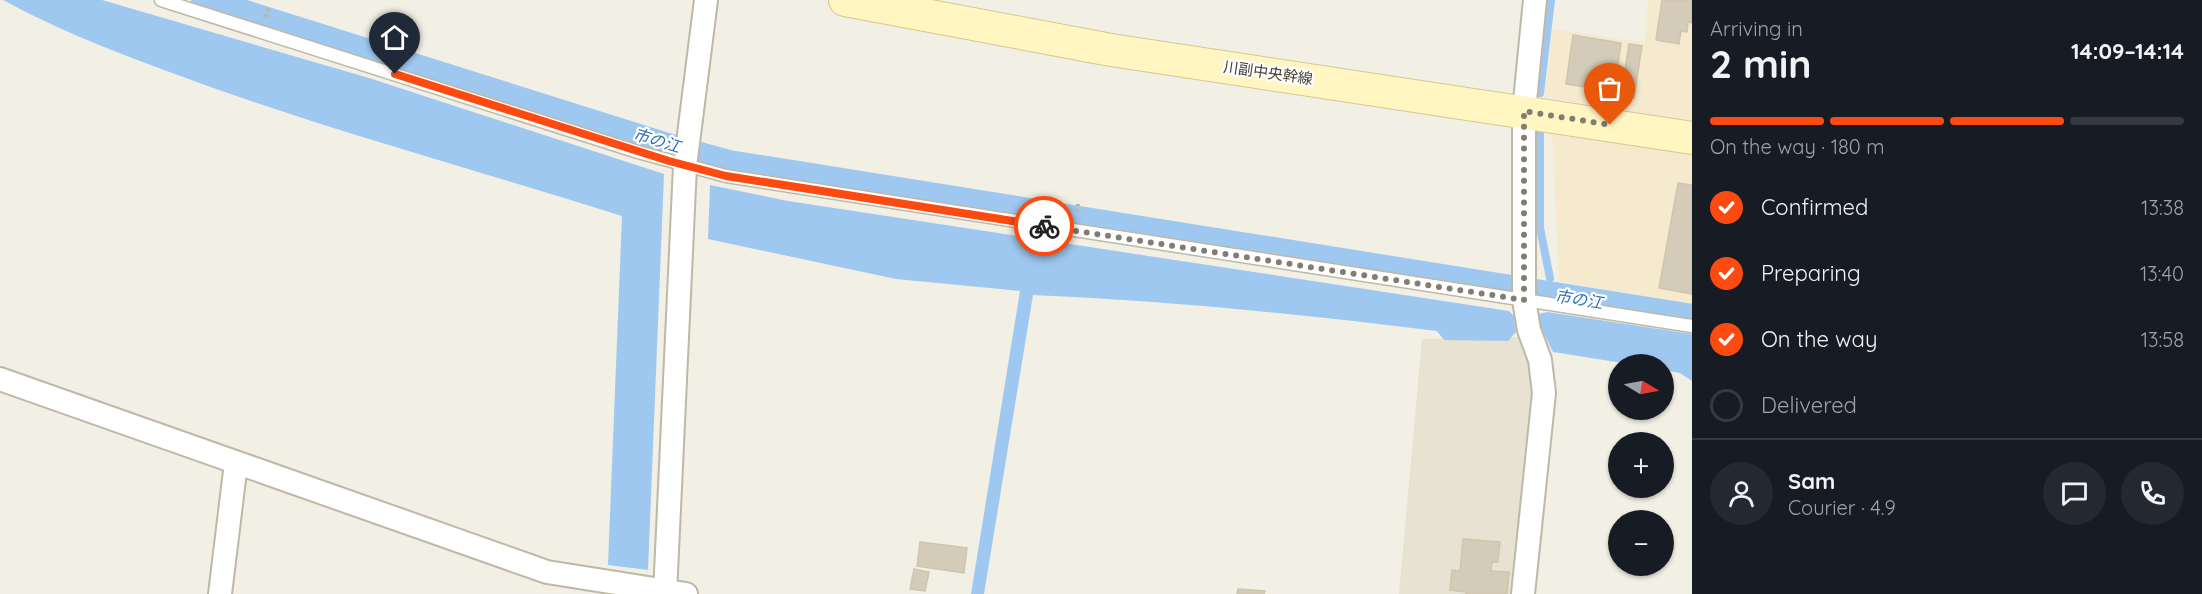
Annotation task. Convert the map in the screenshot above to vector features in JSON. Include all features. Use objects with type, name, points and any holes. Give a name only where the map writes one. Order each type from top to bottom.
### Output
[{"type":"street","points":[[0,378],[236,464],[547,572],[672,593],[685,166],[705,0]]},
{"type":"street","name":"川副中央幹線","points":[[845,0],[1111,50],[1692,138]]},
{"type":"street","points":[[1523,594],[1544,393],[1540,360],[1526,314],[1525,274],[1524,111],[1535,0]]},
{"type":"street","points":[[220,594],[236,464]]},
{"type":"lane","points":[[161,0],[685,166],[726,176],[1526,314],[1692,326]]},
{"type":"shaded area","points":[[1648,0],[1692,0],[1692,121],[1544,97],[1553,29],[1645,43]]},
{"type":"shaded area","points":[[1552,130],[1692,152],[1692,304],[1559,281]]},
{"type":"shaded area","points":[[1541,336],[1553,361],[1552,410],[1531,594],[1399,594],[1422,339]]},
{"type":"water","points":[[3,0],[102,0],[369,78],[664,174],[648,570],[608,565],[622,216],[360,136],[205,85],[77,36]]},
{"type":"water","points":[[710,185],[788,201],[1509,311],[1514,316],[1516,332],[1508,341],[1444,340],[1437,331],[1336,319],[1185,305],[1033,295],[984,594],[971,594],[1020,291],[896,279],[708,239]]},
{"type":"water","points":[[1547,312],[1692,334],[1692,381],[1674,372],[1674,354],[1608,354],[1608,361],[1553,352],[1539,324],[1539,314]]},
{"type":"building","points":[[1662,0],[1691,0],[1692,23],[1688,22],[1687,32],[1681,31],[1679,44],[1656,40]]},
{"type":"building","points":[[1573,35],[1621,43],[1614,92],[1566,84]]},
{"type":"building","points":[[1629,44],[1642,46],[1634,98],[1621,96]]},
{"type":"building","points":[[1678,183],[1692,185],[1692,294],[1659,288]]},
{"type":"building","points":[[1463,539],[1500,542],[1498,562],[1492,562],[1491,571],[1509,572],[1507,594],[1466,594],[1466,592],[1450,590],[1452,570],[1460,571]]},
{"type":"building","points":[[920,542],[967,548],[964,573],[917,566]]},
{"type":"building","points":[[914,569],[929,572],[925,591],[910,589]]},
{"type":"building","points":[[1238,589],[1265,591],[1264,594],[1237,594]]},
{"type":"waterway","name":"市の江","points":[[204,0],[664,145],[729,163],[1692,317]]},
{"type":"waterway","points":[[1540,93],[1551,0]]},
{"type":"waterway","points":[[1540,133],[1540,228],[1550,278]]},
{"type":"way so far","points":[[1044,226],[1524,300],[1524,111],[1610,125]]},
{"type":"route","points":[[395,74],[685,166],[726,176],[1044,226]]}]
